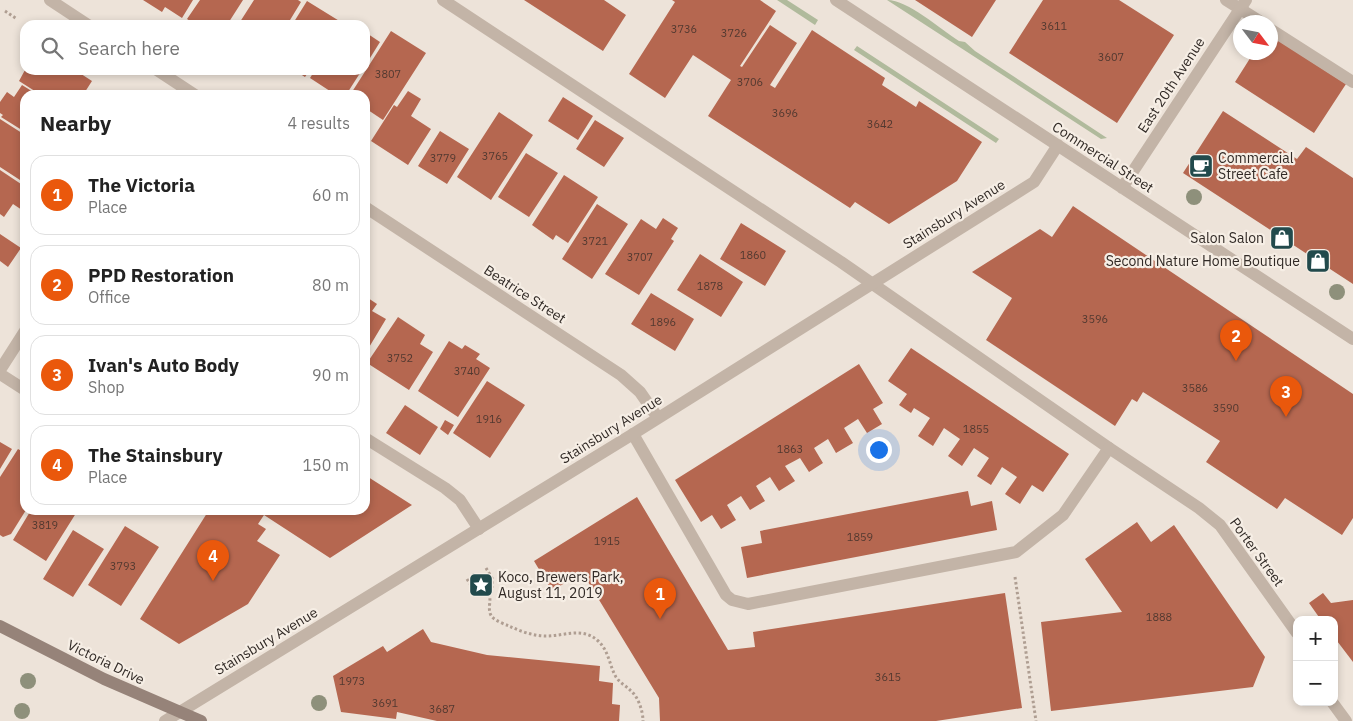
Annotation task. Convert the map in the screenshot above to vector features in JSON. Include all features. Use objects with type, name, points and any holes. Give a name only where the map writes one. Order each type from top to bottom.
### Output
[{"type":"street","points":[[50,0],[80,20]]},
{"type":"street","name":"Porter Street","points":[[443,0],[871,284],[1199,508],[1220,525],[1293,627]]},
{"type":"street","name":"Commercial Street","points":[[836,0],[1353,339]]},
{"type":"street","points":[[1226,0],[1243,4],[1254,15]]},
{"type":"street","name":"East 20th Avenue","points":[[1122,188],[1243,4]]},
{"type":"street","points":[[1278,34],[1353,82]]},
{"type":"street","points":[[162,75],[178,90]]},
{"type":"street","name":"Stainsbury Avenue","points":[[165,721],[633,434],[1034,182],[1058,145]]},
{"type":"street","name":"Beatrice Street","points":[[370,210],[622,375],[640,392],[658,418]]},
{"type":"street","points":[[20,339],[0,372],[20,386]]},
{"type":"street","points":[[633,434],[726,595],[732,600],[748,604],[1016,552],[1063,515],[1109,448]]},
{"type":"street","points":[[370,441],[445,488],[460,500],[479,529]]},
{"type":"street","name":"Victoria Drive","points":[[0,626],[104,679],[178,713],[201,721]]},
{"type":"street","points":[[1335,706],[1346,721]]},
{"type":"path","points":[[5,11],[18,19]]},
{"type":"path","points":[[467,579],[477,591],[482,593],[488,591],[492,587],[493,582],[486,568]]},
{"type":"path","points":[[1015,577],[1036,721]]},
{"type":"path","points":[[488,591],[492,616],[513,628],[542,636],[578,632],[590,634],[599,641],[606,652],[616,677],[633,692],[643,713],[643,721]]},
{"type":"green space","points":[[777,0],[787,0],[818,20],[815,25]]},
{"type":"green space","points":[[887,0],[895,1],[924,16],[1107,138],[1101,139]]},
{"type":"green space","points":[[857,46],[999,139],[996,143],[854,50]]},
{"type":"building","points":[[143,0],[193,0],[182,18],[165,7],[162,12]]},
{"type":"building","points":[[200,0],[243,0],[230,20],[187,19]]},
{"type":"building","points":[[254,0],[298,0],[301,2],[290,20],[241,20]]},
{"type":"building","points":[[524,0],[604,0],[626,15],[603,51]]},
{"type":"building","points":[[672,0],[760,0],[776,11],[740,66],[742,67],[770,25],[797,43],[770,85],[775,88],[812,30],[885,78],[882,85],[916,107],[919,101],[982,142],[957,181],[889,224],[855,202],[850,208],[708,116],[731,80],[693,55],[665,98],[629,74],[675,2]]},
{"type":"building","points":[[915,0],[996,0],[972,37]]},
{"type":"building","points":[[1043,0],[1119,0],[1174,35],[1117,123],[1009,53]]},
{"type":"building","points":[[307,1],[338,20],[295,20]]},
{"type":"building","points":[[391,31],[426,53],[383,120],[370,111],[370,90],[353,90],[363,75],[370,75],[370,64]]},
{"type":"building","points":[[370,35],[380,42],[370,58]]},
{"type":"building","points":[[1278,40],[1346,84],[1314,133],[1235,82],[1249,60],[1278,60]]},
{"type":"building","points":[[22,75],[83,75],[92,81],[86,90],[33,90],[19,81]]},
{"type":"building","points":[[312,75],[359,75],[349,90],[328,90],[310,78]]},
{"type":"building","points":[[22,85],[30,90],[20,90],[20,129],[1,117],[3,115],[0,113],[0,102],[7,92],[14,97]]},
{"type":"building","points":[[408,91],[421,99],[411,116],[431,129],[408,165],[371,141],[394,105],[397,107]]},
{"type":"building","points":[[563,97],[593,116],[578,140],[548,121]]},
{"type":"building","points":[[1223,111],[1297,159],[1306,147],[1353,178],[1353,284],[1183,173]]},
{"type":"building","points":[[499,112],[533,135],[491,200],[457,177]]},
{"type":"building","points":[[0,119],[20,132],[20,180],[0,167]]},
{"type":"building","points":[[595,120],[624,138],[604,167],[576,149]]},
{"type":"building","points":[[440,131],[469,149],[447,184],[418,166]]},
{"type":"building","points":[[526,153],[558,173],[529,217],[498,197]]},
{"type":"building","points":[[0,170],[20,183],[20,209],[13,204],[4,217],[0,214]]},
{"type":"building","points":[[564,175],[598,197],[568,243],[556,235],[553,240],[532,225]]},
{"type":"building","points":[[597,204],[628,224],[592,279],[562,259]]},
{"type":"building","points":[[1073,206],[1353,394],[1353,518],[1342,535],[1285,498],[1277,509],[1206,462],[1220,441],[1143,392],[1137,402],[1132,399],[1115,426],[986,340],[1012,298],[972,272],[1040,229],[1052,237]]},
{"type":"building","points":[[663,218],[678,228],[671,239],[674,241],[639,295],[605,274],[641,219],[656,229]]},
{"type":"building","points":[[741,223],[786,251],[765,286],[720,259]]},
{"type":"building","points":[[0,234],[20,247],[20,249],[8,267],[0,261]]},
{"type":"building","points":[[700,254],[743,282],[721,317],[677,290]]},
{"type":"building","points":[[651,293],[694,319],[675,351],[631,324]]},
{"type":"building","points":[[370,299],[377,304],[372,311],[386,319],[370,346]]},
{"type":"building","points":[[398,317],[425,335],[420,344],[433,352],[409,390],[370,365],[370,359]]},
{"type":"building","points":[[449,341],[462,349],[465,345],[480,354],[476,359],[490,368],[458,417],[418,391]]},
{"type":"building","points":[[911,348],[1069,454],[1043,492],[1032,485],[1020,504],[1005,494],[1017,477],[1002,467],[991,485],[977,476],[989,458],[974,448],[962,466],[948,456],[960,439],[944,428],[933,446],[918,436],[930,418],[914,408],[911,413],[899,405],[907,394],[888,381]]},
{"type":"building","points":[[859,364],[883,403],[873,409],[882,424],[867,433],[858,419],[844,428],[853,443],[836,453],[828,439],[814,448],[823,463],[809,472],[800,458],[785,466],[795,481],[779,491],[770,477],[756,486],[765,501],[750,510],[741,496],[727,505],[736,520],[721,529],[712,515],[701,522],[675,480]]},
{"type":"building","points":[[487,381],[525,405],[490,458],[453,433]]},
{"type":"building","points":[[405,405],[438,427],[420,455],[386,433]]},
{"type":"building","points":[[445,420],[454,425],[448,435],[440,429]]},
{"type":"building","points":[[0,442],[12,449],[0,469]]},
{"type":"building","points":[[18,449],[20,450],[20,515],[23,515],[11,534],[3,537],[0,535],[0,477]]},
{"type":"building","points":[[370,478],[412,505],[330,558],[264,515],[370,515]]},
{"type":"building","points":[[968,491],[971,506],[992,501],[997,530],[747,578],[741,547],[762,543],[760,531]]},
{"type":"building","points":[[637,497],[728,650],[755,647],[753,632],[1005,593],[1022,708],[936,721],[660,721],[659,698],[582,572],[552,591],[534,561]]},
{"type":"building","points":[[28,515],[75,515],[46,561],[13,540]]},
{"type":"building","points":[[206,515],[264,515],[258,524],[266,529],[257,541],[280,555],[248,604],[179,644],[140,619]]},
{"type":"building","points":[[1137,522],[1151,542],[1174,525],[1265,657],[1253,687],[1051,711],[1041,622],[1122,612],[1085,559]]},
{"type":"building","points":[[125,526],[159,547],[121,606],[88,585]]},
{"type":"building","points":[[73,530],[104,549],[73,597],[43,579]]},
{"type":"building","points":[[1323,593],[1331,603],[1353,600],[1353,662],[1338,642],[1338,616],[1318,616],[1309,603]]},
{"type":"building","points":[[423,629],[431,642],[487,655],[600,666],[599,681],[613,683],[612,704],[620,705],[619,721],[437,721],[397,712],[396,719],[341,712],[333,676],[383,646],[387,652]]},
{"type":"place","name":"Commercial Street Cafe","points":[[1201,166]]},
{"type":"place","name":"Salon Salon","points":[[1282,238]]},
{"type":"place","name":"Second Nature Home Boutique","points":[[1318,261]]},
{"type":"place","name":"PPD Restoration","points":[[1236,361]]},
{"type":"place","name":"Ivan's Auto Body","points":[[1286,417]]},
{"type":"place","name":"The Stainsbury","points":[[213,581]]},
{"type":"place","name":"Koco, Brewers Park, August 11, 2019","points":[[481,585]]},
{"type":"place","name":"The Victoria","points":[[660,619]]}]
